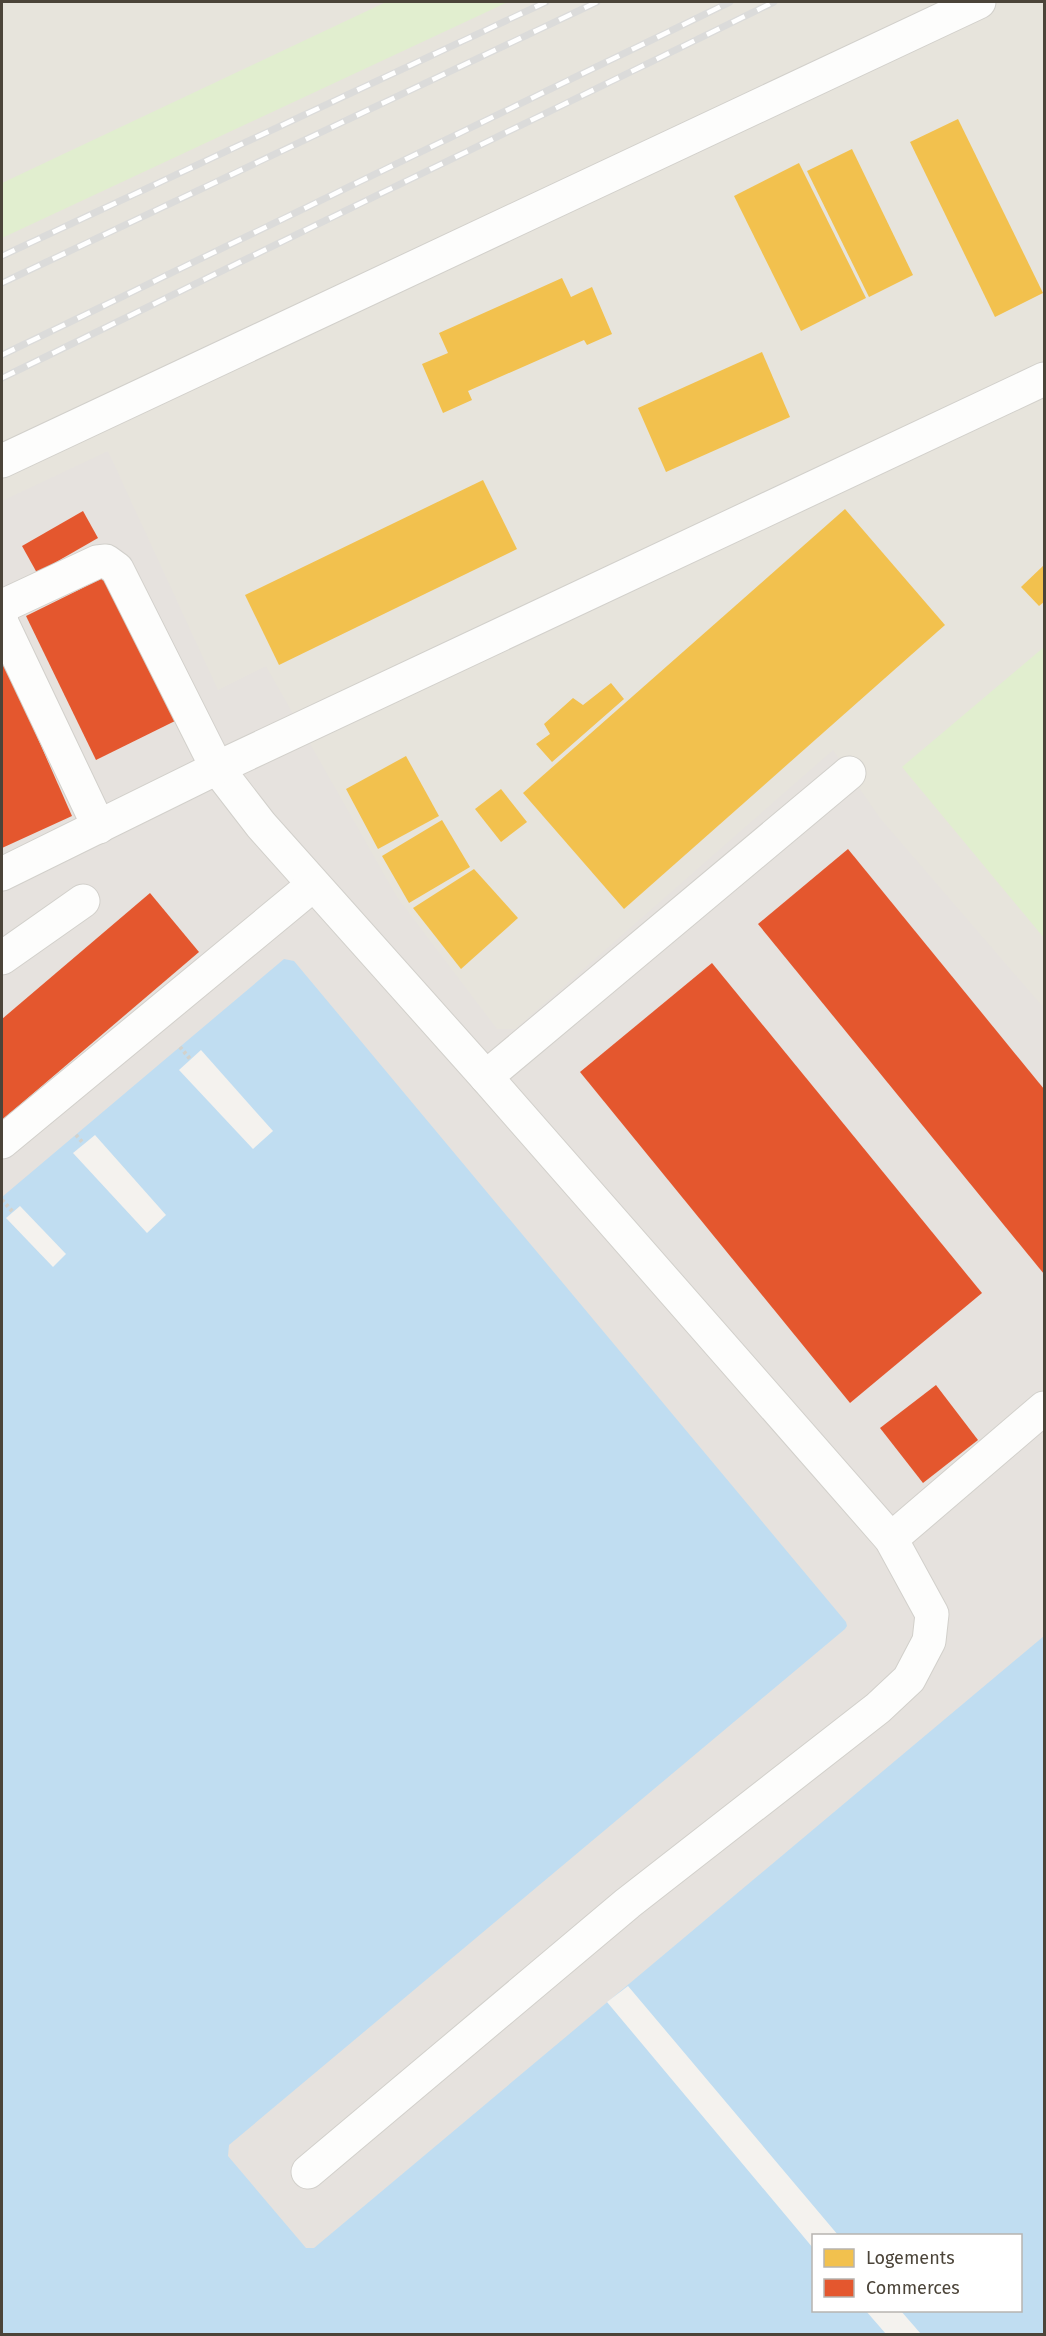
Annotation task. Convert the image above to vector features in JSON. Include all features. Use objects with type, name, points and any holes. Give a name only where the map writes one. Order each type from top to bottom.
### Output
[{"type":"street","points":[[2,461],[979,2]]},
{"type":"street","points":[[2,874],[217,768],[1044,379]]},
{"type":"street","points":[[2,613],[5,605],[97,561],[106,561],[117,569],[217,768],[261,825],[486,1077],[891,1539],[932,1614],[929,1641],[909,1679],[879,1708],[627,1904],[308,2172]]},
{"type":"street","points":[[2,623],[99,827]]},
{"type":"street","points":[[486,1077],[849,773]]},
{"type":"street","points":[[2,1142],[313,885]]},
{"type":"street","points":[[2,958],[83,901]]},
{"type":"street","points":[[891,1539],[1044,1408]]},
{"type":"path","points":[[180,1047],[191,1060]]},
{"type":"path","points":[[76,1135],[84,1144]]},
{"type":"path","points":[[2,1200],[13,1212]]},
{"type":"shaded area","points":[[2,2],[1044,2],[1044,1636],[2,1197]]},
{"type":"shaded area","points":[[108,451],[218,690],[266,666],[397,897],[497,1029],[515,1029],[833,750],[880,818],[1044,1008],[1044,2334],[2,2334],[2,501]]},
{"type":"green space","points":[[386,2],[508,2],[2,238],[2,183]]},
{"type":"green space","points":[[1044,647],[1044,938],[902,767]]},
{"type":"water","points":[[284,959],[294,961],[847,1626],[229,2145],[228,2156],[306,2248],[314,2248],[1044,1636],[1044,2334],[2,2334],[2,1197]]},
{"type":"pier","points":[[201,1050],[273,1131],[253,1149],[179,1070]]},
{"type":"pier","points":[[95,1135],[166,1215],[147,1233],[73,1153]]},
{"type":"pier","points":[[20,1206],[66,1254],[53,1267],[6,1218]]},
{"type":"pier","points":[[628,1986],[837,2234],[812,2234],[812,2247],[607,2002]]},
{"type":"pier","points":[[867,2312],[902,2312],[921,2334],[886,2334]]},
{"type":"building: Logements","points":[[958,119],[1043,293],[995,317],[910,142]]},
{"type":"building: Logements","points":[[852,149],[913,275],[869,297],[807,171]]},
{"type":"building: Logements","points":[[799,163],[866,298],[801,331],[734,196]]},
{"type":"building: Logements","points":[[562,278],[571,297],[592,287],[612,334],[587,345],[584,340],[468,391],[472,400],[443,413],[422,364],[448,353],[439,333]]},
{"type":"building: Logements","points":[[762,352],[790,417],[666,472],[638,408]]},
{"type":"building: Logements","points":[[483,480],[517,549],[279,665],[245,595]]},
{"type":"building: Logements","points":[[845,509],[945,625],[624,909],[523,793]]},
{"type":"building: Logements","points":[[1044,565],[1044,602],[1039,606],[1021,587]]},
{"type":"building: Logements","points":[[611,683],[624,699],[552,762],[536,744],[550,734],[544,724],[573,698],[583,705]]},
{"type":"building: Logements","points":[[406,756],[439,816],[378,849],[346,789]]},
{"type":"building: Logements","points":[[501,789],[527,822],[501,842],[475,809]]},
{"type":"building: Logements","points":[[442,820],[470,867],[409,903],[382,856]]},
{"type":"building: Logements","points":[[474,869],[518,918],[461,969],[413,908]]},
{"type":"building: Commerces","points":[[83,511],[98,538],[37,573],[22,546]]},
{"type":"building: Commerces","points":[[105,577],[175,721],[96,760],[26,616]]},
{"type":"building: Commerces","points":[[2,657],[72,816],[2,848]]},
{"type":"building: Commerces","points":[[848,849],[1044,1089],[1044,1274],[758,924]]},
{"type":"building: Commerces","points":[[150,893],[199,952],[2,1120],[2,1019]]},
{"type":"building: Commerces","points":[[712,963],[982,1293],[850,1403],[580,1072]]},
{"type":"building: Commerces","points":[[936,1385],[978,1440],[923,1483],[880,1428]]},
{"type":"railway","points":[[2,256],[546,2]]},
{"type":"railway","points":[[2,283],[597,2]]},
{"type":"railway","points":[[2,355],[730,2]]},
{"type":"railway","points":[[2,378],[774,2]]}]
